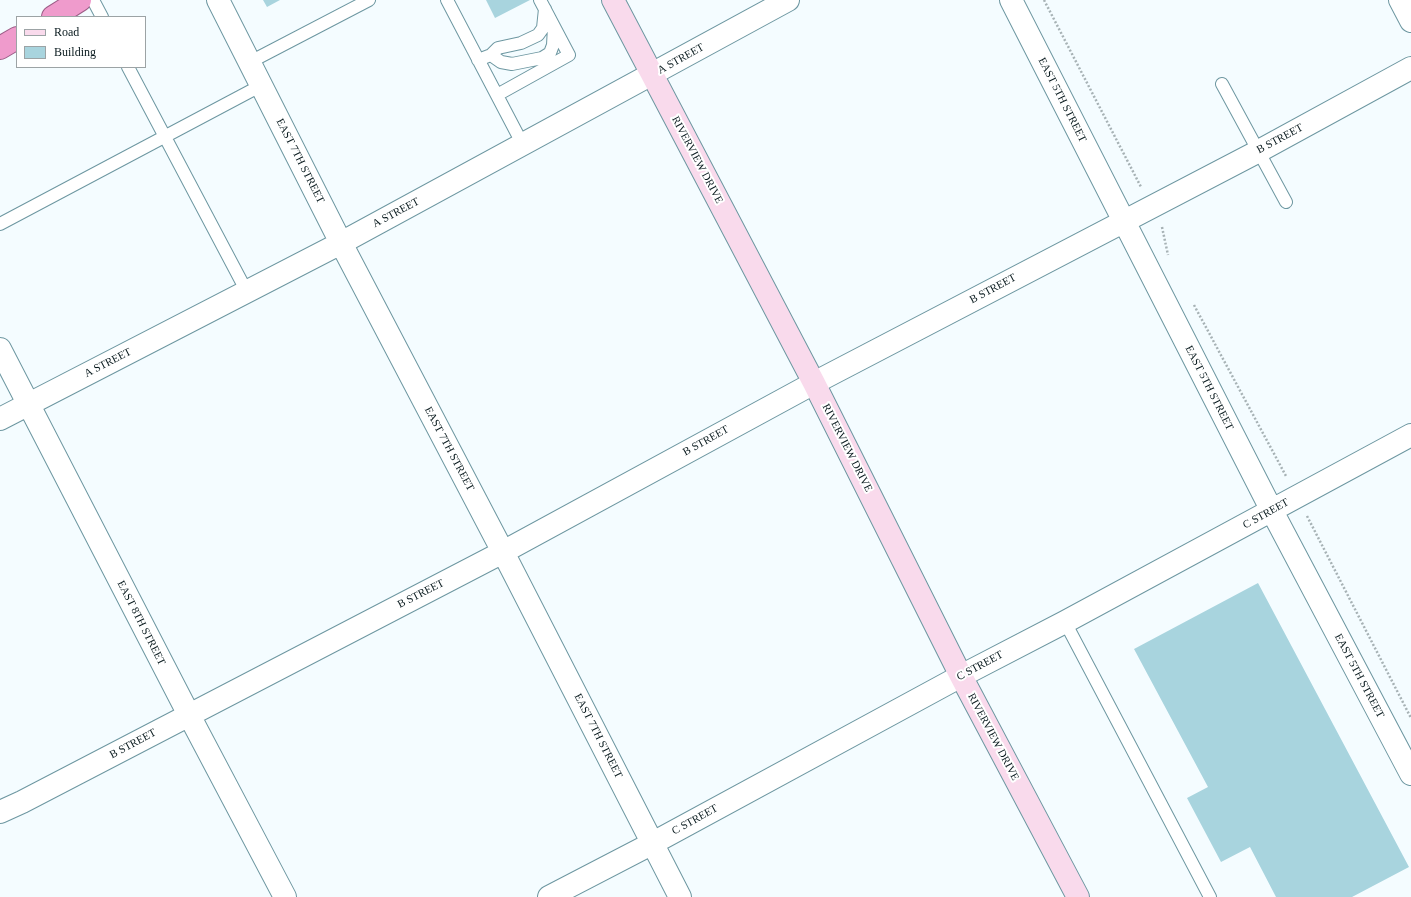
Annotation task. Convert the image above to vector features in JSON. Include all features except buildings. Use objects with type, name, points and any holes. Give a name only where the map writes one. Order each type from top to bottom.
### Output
[{"type":"highway","points":[[55,16],[80,0]]},
{"type":"highway","points":[[0,48],[16,39]]},
{"type":"main road","name":"RIVERVIEW DRIVE","points":[[613,0],[814,383],[961,676],[1078,897]]},
{"type":"street","name":"EAST 7TH STREET","points":[[218,0],[680,897]]},
{"type":"street","name":"A STREET","points":[[0,419],[342,243],[788,0]]},
{"type":"street","name":"EAST 5TH STREET","points":[[1011,0],[1272,511],[1411,774]]},
{"type":"street","points":[[1400,0],[1411,21]]},
{"type":"street","name":"B STREET","points":[[0,812],[22,802],[503,552],[814,383],[1259,150],[1411,68]]},
{"type":"street","name":"EAST 8TH STREET","points":[[0,349],[285,897]]},
{"type":"street","name":"C STREET","points":[[549,897],[653,843],[1411,435]]},
{"type":"lane","points":[[93,0],[101,16]]},
{"type":"lane","points":[[250,62],[369,0]]},
{"type":"lane","points":[[446,0],[523,145]]},
{"type":"lane","points":[[478,60],[491,55],[498,48],[521,43],[538,34],[543,28],[543,5]]},
{"type":"lane","points":[[497,95],[569,55],[543,5]]},
{"type":"lane","points":[[491,55],[501,62],[512,64],[542,58],[550,53],[553,44],[554,27]]},
{"type":"lane","points":[[129,68],[247,292]]},
{"type":"lane","points":[[1222,84],[1286,202]]},
{"type":"lane","points":[[0,224],[262,85]]},
{"type":"lane","points":[[1065,622],[1210,897]]},
{"type":"path","points":[[1044,0],[1142,188]]},
{"type":"path","points":[[1161,222],[1169,256]]},
{"type":"path","points":[[1191,302],[1199,314],[1297,497],[1411,718]]}]
